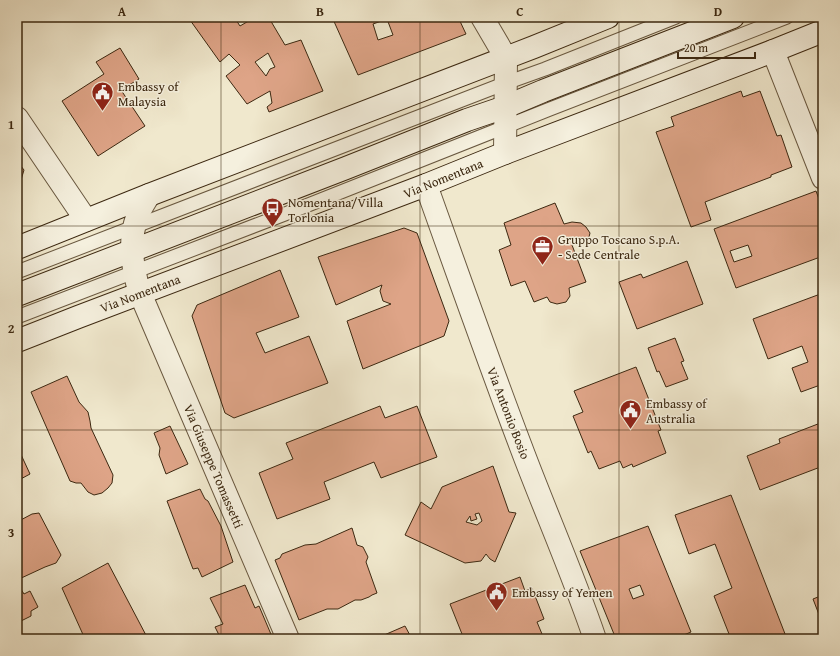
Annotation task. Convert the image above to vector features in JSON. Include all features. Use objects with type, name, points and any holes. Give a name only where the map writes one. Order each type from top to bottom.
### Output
[{"type":"street","points":[[482,17],[506,58],[505,153]]},
{"type":"street","points":[[17,248],[149,195],[506,58],[608,17]]},
{"type":"street","name":"Via Nomentana","points":[[17,295],[467,120],[505,117],[543,91],[733,17]]},
{"type":"street","name":"Via Nomentana","points":[[17,341],[426,185],[505,153],[823,31]]},
{"type":"street","points":[[773,51],[823,178]]},
{"type":"street","points":[[17,118],[86,220]]},
{"type":"street","name":"Via Antonio Bosio","points":[[426,185],[518,440],[555,533],[594,639]]},
{"type":"street","name":"Via Giuseppe Tomassetti","points":[[149,195],[137,216],[132,236],[134,272],[140,293],[288,639]]},
{"type":"lane","points":[[17,272],[676,17]]},
{"type":"lane","name":"Via Nomentana","points":[[17,317],[305,206],[505,117],[787,17]]},
{"type":"building","points":[[234,17],[240,26],[252,19],[251,17],[271,17],[269,18],[285,45],[301,40],[323,91],[269,112],[267,107],[272,103],[270,91],[247,104],[226,76],[240,65],[229,54],[220,62],[190,20],[193,18]],"holes":[[[268,53],[275,67],[270,69],[266,76],[255,62]]]},
{"type":"building","points":[[332,17],[458,17],[466,34],[358,75]],"holes":[[[387,19],[393,35],[378,40],[373,24]]]},
{"type":"building","name":"Embassy of Malaysia","points":[[120,48],[139,79],[121,90],[145,126],[98,156],[62,101],[104,74],[96,62]]},
{"type":"building","points":[[741,91],[743,97],[760,91],[777,136],[781,135],[792,167],[771,175],[771,177],[705,202],[711,220],[691,227],[656,132],[674,126],[671,117]]},
{"type":"building","points":[[17,161],[24,170],[17,193]]},
{"type":"building","points":[[816,191],[823,210],[823,256],[736,288],[714,229]],"holes":[[[748,245],[752,256],[734,262],[730,251]]]},
{"type":"building","name":"Gruppo Toscano S.p.A. - Sede Centrale","points":[[555,203],[564,224],[572,222],[581,223],[590,233],[588,241],[572,245],[586,282],[569,288],[570,296],[566,302],[557,304],[550,302],[547,297],[534,302],[525,281],[511,286],[499,250],[511,245],[504,223]]},
{"type":"building","points":[[404,228],[417,233],[449,321],[444,336],[363,369],[347,321],[391,304],[383,301],[380,291],[382,285],[336,305],[318,257]]},
{"type":"building","points":[[687,261],[703,304],[637,329],[619,282],[641,274],[643,278]]},
{"type":"building","points":[[280,270],[299,317],[256,333],[265,353],[309,336],[328,383],[234,418],[225,413],[192,316],[197,305]]},
{"type":"building","points":[[823,293],[823,384],[801,392],[792,368],[808,362],[802,346],[768,359],[753,319]]},
{"type":"building","points":[[675,338],[684,361],[681,362],[688,379],[666,387],[659,371],[657,372],[648,348]]},
{"type":"building","points":[[636,367],[661,430],[658,431],[666,453],[633,467],[632,464],[623,468],[620,461],[599,469],[591,451],[588,453],[573,416],[583,412],[574,391]]},
{"type":"building","points":[[67,376],[79,402],[88,412],[91,428],[113,475],[112,483],[102,493],[94,495],[88,492],[81,483],[70,481],[31,392]]},
{"type":"building","points":[[380,406],[385,418],[417,406],[437,457],[381,478],[374,462],[324,482],[330,499],[277,519],[259,473],[293,459],[286,443]]},
{"type":"building","points":[[823,422],[823,466],[760,490],[747,456],[780,443],[779,439]]},
{"type":"building","points":[[170,426],[188,464],[166,474],[159,455],[160,448],[154,433]]},
{"type":"building","points":[[17,446],[30,474],[17,481]]},
{"type":"building","points":[[493,466],[509,512],[516,513],[495,562],[486,554],[481,561],[465,563],[405,535],[421,502],[431,509],[442,487]],"holes":[[[479,513],[482,521],[477,525],[466,522],[470,516],[471,521],[477,519],[475,514]]]},
{"type":"building","points":[[200,489],[221,526],[233,562],[202,577],[198,568],[193,569],[167,501]]},
{"type":"building","points":[[731,495],[787,639],[731,639],[714,596],[732,588],[715,544],[689,554],[675,515]]},
{"type":"building","points":[[39,513],[61,555],[56,563],[17,580],[17,522],[32,514]]},
{"type":"building","points":[[648,526],[691,632],[674,639],[616,639],[580,551]],"holes":[[[640,585],[644,595],[633,599],[629,589]]]},
{"type":"building","points":[[352,528],[357,545],[363,547],[368,557],[366,562],[377,593],[361,600],[355,600],[338,609],[327,609],[299,620],[275,560],[280,558],[282,554],[305,545],[316,544]]},
{"type":"building","points":[[108,563],[148,639],[85,639],[62,588]]},
{"type":"building","name":"Embassy of Yemen","points":[[520,577],[525,591],[532,588],[544,619],[537,622],[542,634],[530,639],[464,639],[450,604]]},
{"type":"building","points":[[17,583],[24,594],[30,591],[38,607],[31,611],[31,616],[17,623]]},
{"type":"building","points":[[245,585],[255,608],[259,606],[273,639],[221,639],[215,627],[223,624],[210,598]]},
{"type":"building","points":[[823,595],[823,625],[813,599]]},
{"type":"building","points":[[405,626],[412,639],[375,639]]},
{"type":"place","name":"Embassy of Malaysia","points":[[103,112]]},
{"type":"place","name":"Nomentana/Villa Torlonia","points":[[273,228]]},
{"type":"place","name":"Gruppo Toscano S.p.A. - Sede Centrale","points":[[542,266]]},
{"type":"place","name":"Embassy of Australia","points":[[631,430]]},
{"type":"place","name":"Embassy of Yemen","points":[[497,612]]}]
